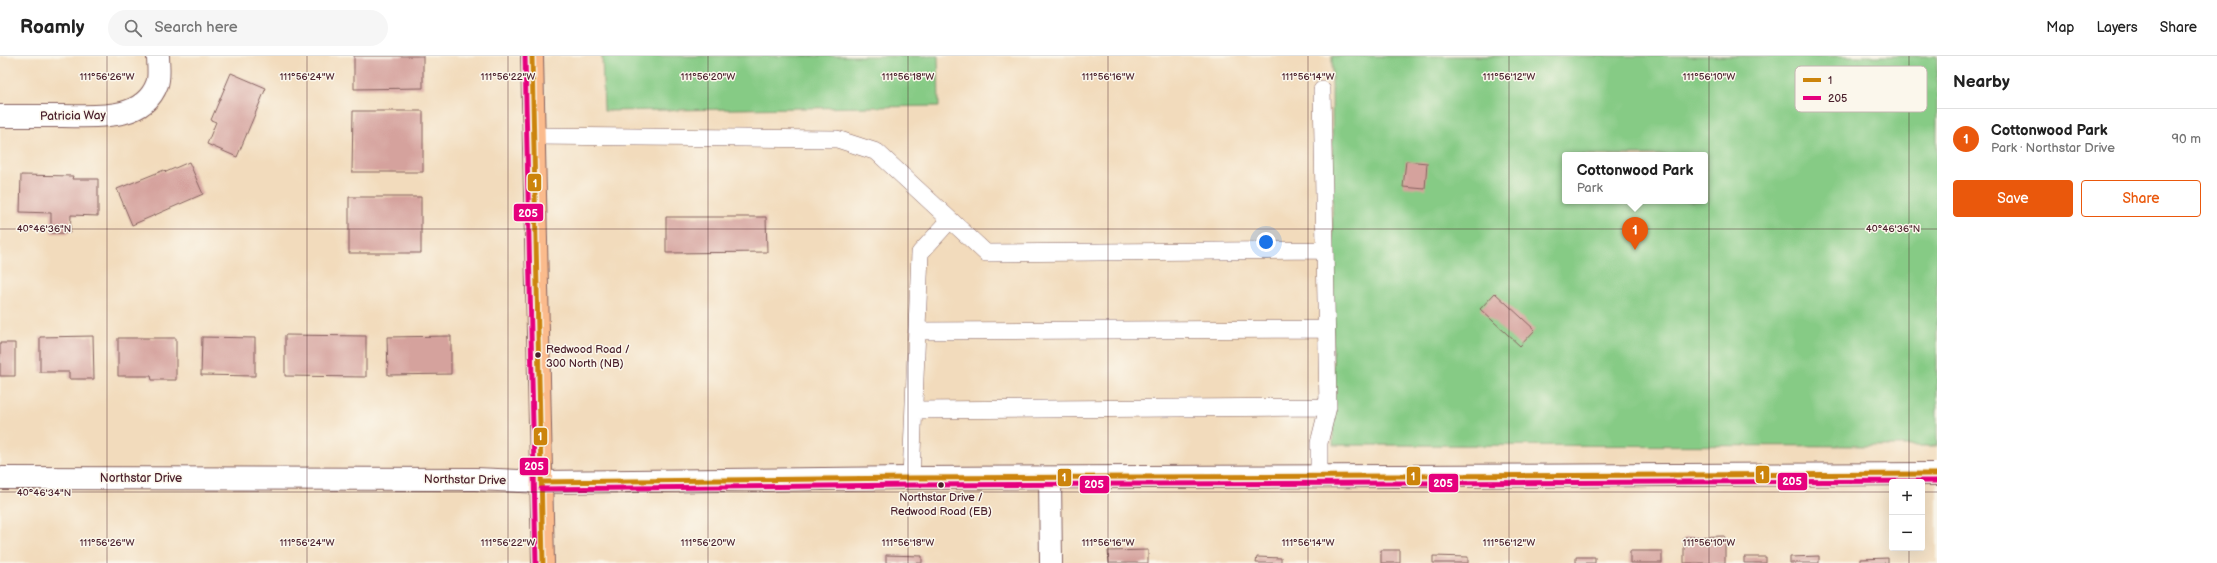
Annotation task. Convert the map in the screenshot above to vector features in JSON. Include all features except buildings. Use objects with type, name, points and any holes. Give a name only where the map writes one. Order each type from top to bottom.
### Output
[{"type":"main road","points":[[532,56],[543,563]]},
{"type":"street","name":"Patricia Way","points":[[0,116],[104,116],[125,112],[143,102],[157,83],[158,56]]},
{"type":"street","name":"Northstar Drive","points":[[0,478],[475,479],[541,482],[911,478],[1050,479],[1937,474]]},
{"type":"street","points":[[1050,479],[1051,563]]},
{"type":"lane","points":[[1319,477],[1319,443],[1328,407],[1322,90]]},
{"type":"lane","points":[[534,136],[837,139],[877,152],[986,253],[1325,250]]},
{"type":"lane","points":[[911,478],[920,253],[950,220]]},
{"type":"lane","points":[[917,331],[1326,329]]},
{"type":"lane","points":[[914,410],[1328,407]]},
{"type":"green space","points":[[602,56],[938,56],[939,106],[604,111]]},
{"type":"green space","points":[[1332,56],[1937,56],[1937,446],[1333,445]]},
{"type":"transit line","name":"205","points":[[525,56],[536,563]]},
{"type":"transit line","name":"1","points":[[532,56],[543,563]]},
{"type":"transit line","name":"1","points":[[541,482],[911,478],[1937,474]]},
{"type":"transit line","name":"205","points":[[541,489],[911,485],[1937,481]]},
{"type":"place","name":"Cottonwood Park","points":[[1635,250]]},
{"type":"place","name":"Redwood Road / 300 North (NB)","points":[[538,355]]},
{"type":"place","name":"Northstar Drive / Redwood Road (EB)","points":[[941,485]]}]
